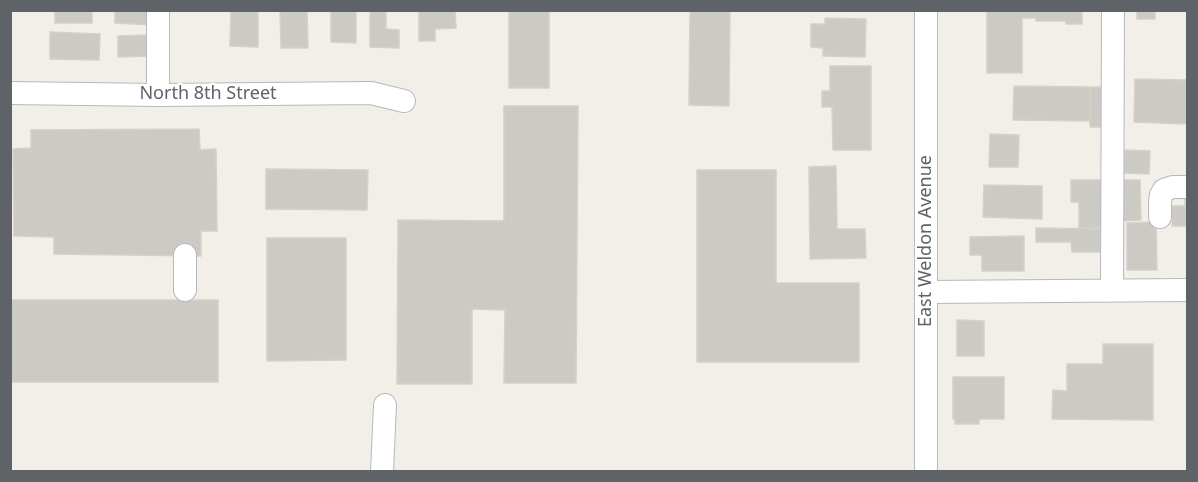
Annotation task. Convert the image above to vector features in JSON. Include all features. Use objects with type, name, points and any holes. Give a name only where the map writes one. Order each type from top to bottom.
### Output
[{"type":"street","points":[[158,10],[158,95]]},
{"type":"street","name":"East Weldon Avenue","points":[[926,10],[926,471]]},
{"type":"street","points":[[1112,291],[1113,10]]},
{"type":"street","name":"North 8th Street","points":[[10,93],[158,95],[372,93],[404,101]]},
{"type":"street","points":[[1160,217],[1161,195],[1164,190],[1188,186]]},
{"type":"street","points":[[185,255],[185,290]]},
{"type":"street","points":[[926,292],[1188,290]]},
{"type":"street","points":[[382,471],[385,405]]},
{"type":"building","points":[[55,10],[92,10],[92,23],[55,23]]},
{"type":"building","points":[[115,10],[154,10],[153,25],[115,23]]},
{"type":"building","points":[[231,10],[258,10],[258,47],[230,46]]},
{"type":"building","points":[[280,10],[307,10],[308,48],[281,48]]},
{"type":"building","points":[[331,10],[356,10],[356,43],[331,42]]},
{"type":"building","points":[[370,10],[386,10],[386,29],[399,30],[399,48],[370,47]]},
{"type":"building","points":[[419,10],[455,10],[456,28],[435,29],[435,41],[419,41]]},
{"type":"building","points":[[509,10],[549,10],[549,88],[509,88]]},
{"type":"building","points":[[690,10],[730,10],[729,106],[689,105]]},
{"type":"building","points":[[987,10],[1082,10],[1082,24],[1022,18],[1022,73],[987,73]]},
{"type":"building","points":[[1137,10],[1155,10],[1155,19],[1137,19]]},
{"type":"building","points":[[825,18],[866,19],[865,57],[823,56],[823,48],[811,47],[811,24],[825,24]]},
{"type":"building","points":[[50,32],[100,34],[99,60],[50,59]]},
{"type":"building","points":[[150,35],[150,56],[118,57],[118,36]]},
{"type":"building","points":[[830,66],[871,66],[871,150],[833,150],[832,107],[822,107],[822,91],[830,91]]},
{"type":"building","points":[[1135,79],[1188,80],[1188,124],[1134,122]]},
{"type":"building","points":[[1014,86],[1090,87],[1090,121],[1013,120]]},
{"type":"building","points":[[1090,87],[1103,87],[1103,127],[1090,127]]},
{"type":"building","points":[[504,106],[578,106],[576,383],[504,383],[505,310],[472,309],[472,384],[397,384],[398,220],[504,221]]},
{"type":"building","points":[[199,129],[200,150],[216,149],[217,231],[201,231],[201,256],[54,254],[54,237],[14,236],[13,149],[31,148],[31,130]]},
{"type":"building","points":[[990,134],[1019,135],[1018,167],[989,167]]},
{"type":"building","points":[[1125,150],[1150,151],[1149,174],[1124,173]]},
{"type":"building","points":[[836,166],[837,229],[865,229],[866,258],[810,259],[809,167]]},
{"type":"building","points":[[266,169],[368,170],[367,210],[266,209]]},
{"type":"building","points":[[697,170],[776,170],[776,283],[859,283],[859,362],[697,362]]},
{"type":"building","points":[[1071,180],[1105,180],[1105,228],[1079,228],[1079,202],[1071,202]]},
{"type":"building","points":[[1122,180],[1140,180],[1141,220],[1123,221]]},
{"type":"building","points":[[984,185],[1042,186],[1042,219],[983,217]]},
{"type":"building","points":[[1185,192],[1188,192],[1188,226],[1172,226],[1172,206],[1185,206]]},
{"type":"building","points":[[1156,222],[1157,270],[1127,270],[1127,223]]},
{"type":"building","points":[[1036,228],[1100,229],[1101,252],[1072,252],[1071,242],[1036,242]]},
{"type":"building","points":[[1024,236],[1024,271],[982,271],[982,255],[970,255],[970,237]]},
{"type":"building","points":[[267,238],[346,238],[346,360],[267,361]]},
{"type":"building","points":[[10,300],[218,300],[218,382],[10,382]]},
{"type":"building","points":[[957,320],[984,321],[984,356],[957,356]]},
{"type":"building","points":[[1103,344],[1153,344],[1153,420],[1052,419],[1053,390],[1067,391],[1067,364],[1103,364]]},
{"type":"building","points":[[953,377],[1004,377],[1004,419],[979,419],[979,424],[955,424]]}]
